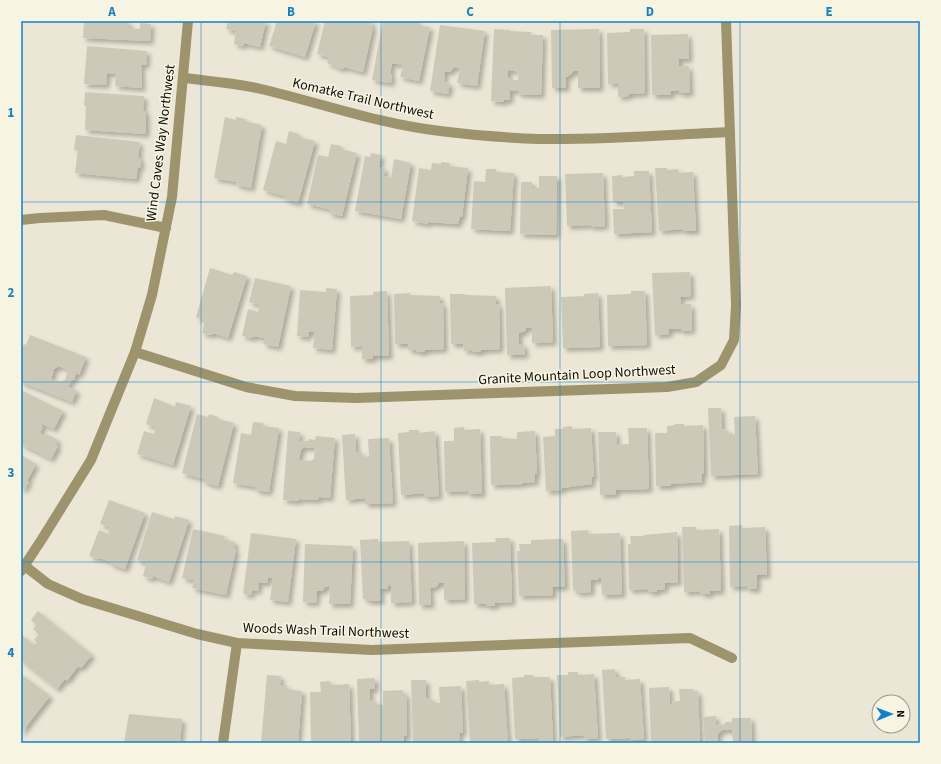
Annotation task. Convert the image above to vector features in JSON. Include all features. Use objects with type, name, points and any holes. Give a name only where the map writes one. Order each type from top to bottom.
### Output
[{"type":"street","name":"Wind Caves Way Northwest","points":[[23,569],[91,460],[135,352],[152,295],[172,197],[188,21]]},
{"type":"street","name":"Granite Mountain Loop Northwest","points":[[135,352],[246,387],[295,396],[356,398],[396,397],[667,387],[696,382],[721,365],[734,340],[736,305],[726,21]]},
{"type":"street","name":"Komatke Trail Northwest","points":[[184,78],[230,83],[262,89],[370,118],[439,131],[476,135],[538,139],[582,139],[730,132]]},
{"type":"street","points":[[21,220],[104,215],[166,228]]},
{"type":"street","name":"Woods Wash Trail Northwest","points":[[23,569],[48,584],[82,599],[197,634],[237,643],[372,650],[690,638],[732,658]]},
{"type":"street","points":[[223,743],[237,643]]},
{"type":"building","points":[[84,21],[126,21],[129,24],[129,28],[140,29],[140,23],[151,24],[150,41],[83,38]]},
{"type":"building","points":[[228,21],[266,21],[260,47],[244,43],[244,46],[234,44],[236,31],[226,29]]},
{"type":"building","points":[[277,21],[316,21],[305,57],[269,46]]},
{"type":"building","points":[[325,21],[372,21],[371,27],[373,27],[363,72],[344,67],[343,69],[335,67],[327,63],[329,57],[317,54]]},
{"type":"building","points":[[383,21],[418,21],[419,25],[430,27],[419,81],[400,77],[403,65],[392,63],[390,74],[392,74],[391,83],[372,80]]},
{"type":"building","points":[[440,25],[485,31],[477,86],[457,83],[460,68],[454,67],[450,72],[445,71],[444,82],[450,83],[448,94],[430,91]]},
{"type":"building","points":[[494,29],[531,32],[531,35],[543,35],[541,95],[518,94],[518,91],[510,90],[510,100],[504,100],[504,102],[491,101]],"holes":[[[508,70],[515,71],[519,74],[518,80],[511,80],[508,77]]]},
{"type":"building","points":[[599,29],[600,88],[578,88],[578,71],[574,71],[566,77],[566,88],[552,88],[551,30]]},
{"type":"building","points":[[630,29],[644,29],[645,93],[629,94],[629,96],[618,97],[618,83],[608,84],[607,33],[630,32]]},
{"type":"building","points":[[688,34],[689,59],[679,59],[679,66],[689,66],[690,93],[671,91],[671,95],[652,95],[651,35]]},
{"type":"building","points":[[87,46],[147,51],[146,65],[141,65],[142,88],[115,86],[116,74],[107,73],[106,85],[84,84]]},
{"type":"building","points":[[85,92],[144,96],[143,111],[146,111],[146,134],[85,130]]},
{"type":"building","points":[[225,117],[236,120],[236,117],[246,119],[245,121],[262,125],[251,188],[236,185],[237,182],[214,178]]},
{"type":"building","points":[[289,131],[299,134],[299,137],[315,141],[298,203],[284,199],[285,196],[263,190],[276,141],[286,144]]},
{"type":"building","points":[[76,135],[140,142],[138,158],[141,158],[140,168],[138,168],[136,179],[75,173],[78,150],[74,150]]},
{"type":"building","points":[[331,144],[341,146],[341,149],[357,153],[342,216],[329,213],[329,209],[307,204],[318,155],[328,157]]},
{"type":"building","points":[[371,153],[381,155],[379,167],[385,168],[384,176],[391,178],[394,159],[411,163],[401,219],[355,211],[365,156],[370,157]]},
{"type":"building","points":[[441,162],[450,163],[449,166],[468,168],[462,217],[460,217],[458,224],[428,222],[428,224],[412,221],[419,168],[431,170],[432,163],[441,164]]},
{"type":"building","points":[[655,168],[667,168],[667,170],[678,169],[678,173],[693,172],[696,231],[683,231],[683,229],[659,231]]},
{"type":"building","points":[[486,169],[496,169],[496,172],[514,173],[510,231],[471,229],[474,181],[485,182]]},
{"type":"building","points":[[634,171],[649,171],[652,232],[614,234],[613,209],[624,209],[623,202],[613,202],[612,176],[634,176]]},
{"type":"building","points":[[603,173],[605,226],[567,226],[565,174]]},
{"type":"building","points":[[539,176],[557,176],[556,235],[520,234],[521,182],[532,182],[532,188],[539,188]]},
{"type":"building","points":[[210,268],[232,275],[234,272],[247,276],[228,338],[213,333],[212,335],[202,333],[205,320],[196,317]]},
{"type":"building","points":[[690,272],[691,296],[680,297],[681,304],[691,304],[692,330],[681,331],[681,329],[669,329],[669,334],[655,335],[652,273]]},
{"type":"building","points":[[255,278],[291,286],[278,347],[263,344],[265,338],[242,336],[248,309],[258,312],[260,305],[249,302]]},
{"type":"building","points":[[551,286],[553,342],[532,343],[532,327],[526,328],[525,331],[519,333],[519,344],[524,344],[525,355],[507,355],[505,288]]},
{"type":"building","points":[[326,288],[337,289],[332,350],[313,348],[315,332],[309,332],[308,337],[297,336],[300,290],[326,292]]},
{"type":"building","points":[[387,291],[389,356],[373,356],[373,359],[362,359],[362,346],[351,347],[350,296],[373,295],[373,292]]},
{"type":"building","points":[[631,291],[645,291],[647,345],[608,346],[607,295],[631,294]]},
{"type":"building","points":[[410,293],[410,295],[440,296],[440,303],[443,303],[444,349],[416,352],[416,350],[408,350],[408,344],[395,344],[394,294]]},
{"type":"building","points":[[598,293],[600,347],[563,348],[561,297],[584,296],[584,294]]},
{"type":"building","points":[[450,294],[496,296],[496,304],[499,304],[500,349],[472,352],[472,350],[464,351],[463,344],[451,344]]},
{"type":"building","points":[[30,335],[86,357],[79,375],[76,373],[74,380],[72,379],[68,387],[77,390],[72,402],[21,382],[21,351],[24,344],[26,345]],"holes":[[[59,366],[68,370],[65,380],[60,382],[51,379],[54,369]]]},
{"type":"building","points":[[21,390],[63,411],[54,429],[42,424],[41,426],[43,426],[40,433],[46,436],[47,434],[58,440],[56,445],[58,446],[51,459],[21,444]]},
{"type":"building","points":[[154,398],[175,407],[176,402],[191,406],[173,465],[137,454],[144,431],[154,434],[156,427],[146,424]]},
{"type":"building","points":[[708,408],[721,408],[722,429],[727,430],[730,434],[735,434],[734,417],[755,416],[758,474],[711,476]]},
{"type":"building","points":[[197,414],[208,417],[209,414],[218,417],[218,419],[234,423],[218,486],[204,482],[204,479],[182,473]]},
{"type":"building","points":[[253,422],[263,423],[263,426],[279,428],[269,492],[255,490],[256,487],[233,483],[241,433],[251,435]]},
{"type":"building","points":[[684,424],[684,426],[703,425],[704,474],[702,474],[702,482],[671,484],[671,486],[656,486],[655,433],[667,433],[667,426]]},
{"type":"building","points":[[572,426],[572,429],[591,428],[594,477],[591,477],[592,484],[562,488],[562,490],[546,491],[543,437],[555,436],[555,429],[563,429],[563,427]]},
{"type":"building","points":[[464,427],[464,430],[480,429],[482,494],[468,494],[468,491],[445,492],[444,441],[454,441],[454,428]]},
{"type":"building","points":[[628,428],[647,428],[649,489],[616,490],[616,494],[600,495],[598,432],[616,432],[617,445],[629,444]]},
{"type":"building","points":[[409,430],[419,430],[419,433],[435,431],[439,496],[424,497],[424,493],[401,495],[398,433],[409,432]]},
{"type":"building","points":[[288,431],[300,432],[299,441],[308,441],[309,439],[315,440],[316,436],[335,438],[330,498],[319,497],[318,500],[299,499],[298,501],[283,500]],"holes":[[[304,447],[315,448],[314,459],[310,461],[299,460],[301,450]]]},
{"type":"building","points":[[535,431],[537,474],[535,474],[535,482],[491,485],[490,436],[502,436],[502,438],[517,439],[517,432]]},
{"type":"building","points":[[355,434],[356,452],[361,452],[364,457],[369,456],[368,439],[389,438],[393,503],[365,504],[365,498],[346,500],[342,435]]},
{"type":"building","points":[[21,455],[36,464],[27,481],[29,482],[21,491]]},
{"type":"building","points":[[109,500],[145,513],[125,569],[110,564],[111,562],[100,558],[89,556],[99,530],[108,534],[110,527],[100,524]]},
{"type":"building","points":[[152,512],[174,519],[175,516],[189,520],[169,582],[153,576],[152,579],[143,576],[146,563],[137,560]]},
{"type":"building","points":[[742,525],[742,528],[765,527],[767,575],[757,575],[757,589],[747,589],[747,586],[730,587],[729,526]]},
{"type":"building","points":[[682,527],[696,527],[696,530],[719,529],[721,591],[710,591],[710,594],[701,594],[700,591],[684,592]]},
{"type":"building","points":[[193,529],[225,536],[224,539],[235,542],[234,549],[236,550],[226,595],[192,588],[194,580],[182,578]]},
{"type":"building","points":[[588,530],[588,534],[620,533],[622,594],[602,595],[601,578],[598,578],[599,580],[591,580],[591,592],[577,593],[577,590],[573,591],[571,531]]},
{"type":"building","points":[[677,532],[678,582],[665,583],[665,589],[657,590],[657,592],[648,592],[648,589],[629,590],[628,544],[631,544],[630,536]]},
{"type":"building","points":[[251,533],[296,539],[288,602],[270,600],[273,578],[268,577],[268,583],[259,582],[258,591],[252,590],[251,595],[243,594]]},
{"type":"building","points":[[495,538],[510,538],[512,602],[495,603],[495,606],[474,604],[472,543],[496,542]]},
{"type":"building","points":[[378,539],[378,542],[409,541],[412,602],[391,603],[391,586],[388,586],[388,589],[380,589],[381,601],[367,601],[367,599],[363,599],[360,540]]},
{"type":"building","points":[[563,539],[565,587],[553,587],[553,595],[519,596],[517,551],[520,551],[519,544],[531,544],[531,540]]},
{"type":"building","points":[[464,541],[465,599],[444,600],[444,583],[439,583],[436,587],[430,588],[431,605],[419,605],[418,543]]},
{"type":"building","points":[[305,544],[353,546],[350,604],[329,604],[330,587],[325,587],[322,591],[317,591],[316,603],[303,602]]},
{"type":"building","points":[[38,611],[92,655],[81,668],[78,666],[67,681],[65,679],[57,689],[21,660],[21,636],[22,635],[34,645],[37,642],[34,640],[39,634],[33,629],[37,625],[31,620]]},
{"type":"building","points":[[615,669],[616,677],[625,677],[625,680],[640,679],[644,739],[606,739],[602,670]]},
{"type":"building","points":[[568,672],[578,672],[578,675],[594,674],[598,738],[584,739],[584,735],[560,737],[557,675],[568,675]]},
{"type":"building","points":[[21,674],[50,696],[21,733]]},
{"type":"building","points":[[267,675],[281,676],[280,685],[287,685],[286,689],[302,691],[298,743],[261,743]]},
{"type":"building","points":[[524,675],[533,675],[533,677],[550,677],[553,741],[538,742],[538,738],[515,739],[512,678],[524,677]]},
{"type":"building","points":[[375,678],[375,689],[370,689],[370,701],[374,700],[378,705],[383,705],[383,691],[403,690],[403,694],[406,694],[407,736],[404,736],[404,743],[359,743],[357,679]]},
{"type":"building","points":[[411,680],[426,680],[426,698],[430,698],[434,703],[440,703],[439,687],[461,686],[463,733],[459,733],[460,743],[413,743]]},
{"type":"building","points":[[479,680],[479,682],[489,681],[489,685],[504,684],[508,743],[494,743],[494,741],[470,743],[466,681]]},
{"type":"building","points":[[330,681],[331,685],[349,684],[351,742],[311,743],[310,692],[321,692],[320,682]]},
{"type":"building","points":[[669,687],[670,704],[672,704],[672,702],[680,701],[679,689],[693,689],[693,691],[698,691],[700,743],[651,743],[649,688]]},
{"type":"building","points":[[129,714],[182,719],[180,743],[124,743]]},
{"type":"building","points":[[716,716],[716,725],[725,724],[725,722],[732,722],[732,718],[751,718],[752,743],[731,743],[733,741],[732,730],[722,730],[718,734],[718,743],[705,743],[703,717]]}]
